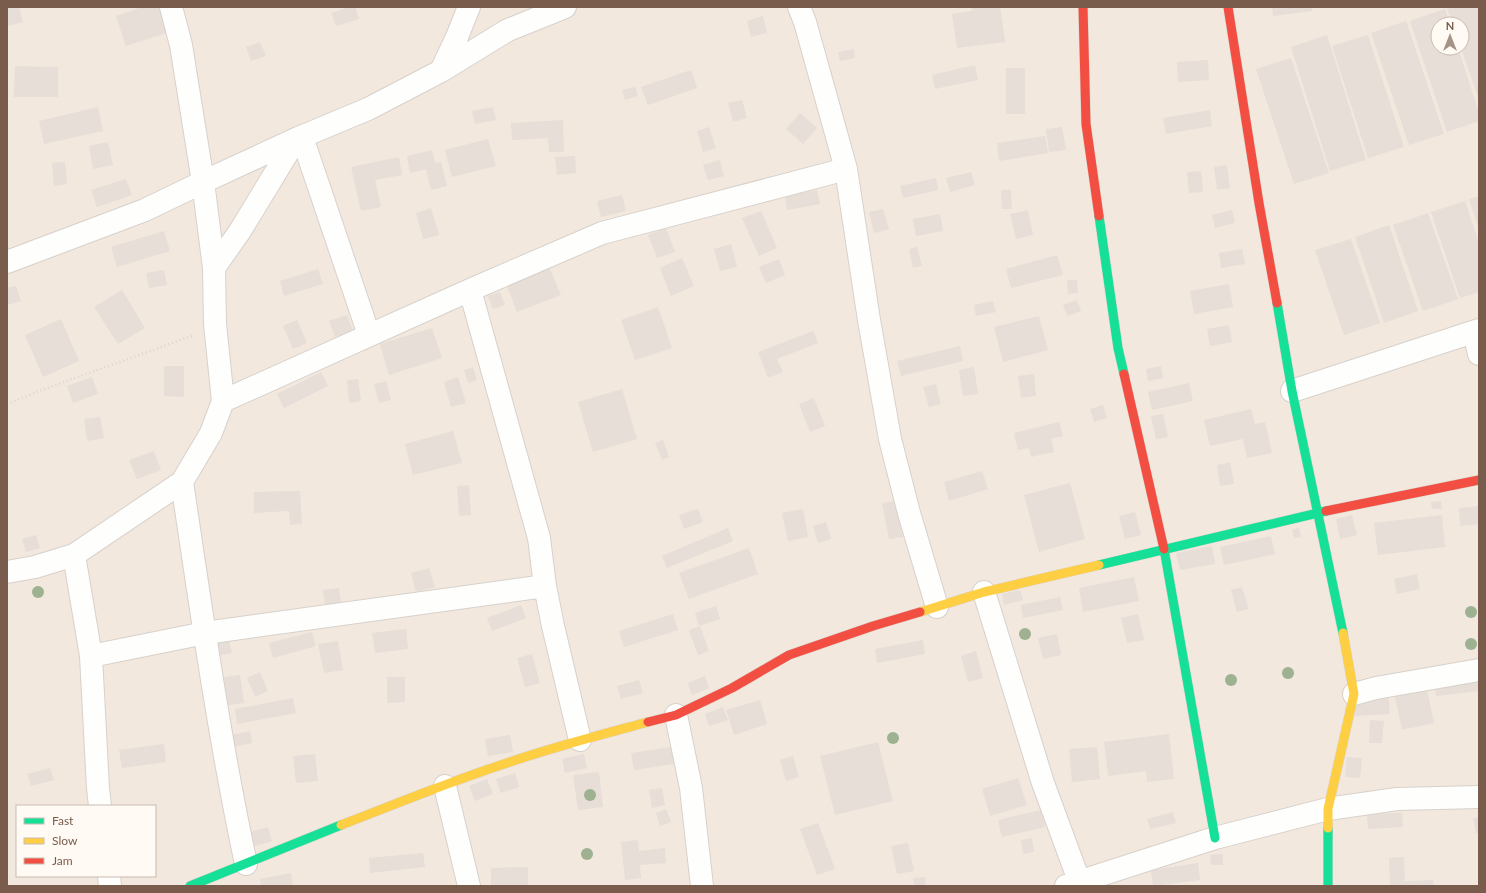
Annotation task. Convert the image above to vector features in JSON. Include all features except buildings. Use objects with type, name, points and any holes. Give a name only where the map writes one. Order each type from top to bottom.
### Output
[{"type":"street","points":[[7,572],[35,567],[74,555],[182,482],[211,432],[223,401],[215,324],[214,268],[203,182],[181,46],[171,7]]},
{"type":"street","points":[[441,71],[458,37],[469,7]]},
{"type":"street","points":[[7,262],[145,210],[299,138],[368,109],[441,71],[508,30],[565,7]]},
{"type":"street","points":[[799,7],[806,22],[846,169],[869,320],[890,439],[908,513],[937,607]]},
{"type":"street","points":[[1083,7],[1086,124],[1118,348],[1164,549],[1215,838]]},
{"type":"street","points":[[1228,7],[1259,203],[1292,391],[1354,694],[1328,810],[1328,886]]},
{"type":"street","points":[[214,268],[240,231],[299,138]]},
{"type":"street","points":[[299,138],[369,335]]},
{"type":"street","points":[[223,401],[470,290],[602,233],[846,169]]},
{"type":"street","points":[[470,290],[539,538],[545,586],[553,626],[580,740]]},
{"type":"street","points":[[1292,391],[1476,331],[1479,354]]},
{"type":"street","points":[[190,886],[420,794],[506,763],[580,740],[676,715],[732,688],[789,655],[873,626],[984,592],[1318,513],[1479,480]]},
{"type":"street","points":[[182,482],[205,633],[236,815],[246,864]]},
{"type":"street","points":[[74,555],[91,656],[100,805]]},
{"type":"street","points":[[91,656],[205,633],[545,586]]},
{"type":"street","points":[[984,592],[1075,885],[1215,838],[1328,810],[1397,799],[1479,797]]},
{"type":"street","points":[[1354,694],[1376,688],[1479,670]]},
{"type":"street","points":[[676,715],[691,788],[702,886]]},
{"type":"street","points":[[445,786],[469,886]]},
{"type":"path","points":[[7,404],[39,391],[194,336],[215,324]]},
{"type":"shaded area","points":[[7,7],[1479,7],[1479,886],[7,886]]},
{"type":"traffic: fast","points":[[1099,216],[1118,348],[1124,374]]},
{"type":"traffic: fast","points":[[1277,303],[1292,391],[1343,633]]},
{"type":"traffic: fast","points":[[1099,565],[1326,511]]},
{"type":"traffic: fast","points":[[1164,549],[1215,838]]},
{"type":"traffic: fast","points":[[190,886],[341,825]]},
{"type":"traffic: fast","points":[[1328,828],[1328,886]]},
{"type":"traffic: slow","points":[[920,612],[984,592],[1099,565]]},
{"type":"traffic: slow","points":[[1328,828],[1328,809],[1354,694],[1343,633]]},
{"type":"traffic: slow","points":[[341,825],[444,785],[524,757],[648,722]]},
{"type":"traffic: jam","points":[[1083,7],[1086,124],[1099,216]]},
{"type":"traffic: jam","points":[[1228,7],[1259,203],[1277,303]]},
{"type":"traffic: jam","points":[[1124,374],[1164,549]]},
{"type":"traffic: jam","points":[[1326,511],[1479,480]]},
{"type":"traffic: jam","points":[[648,722],[676,715],[732,688],[789,655],[873,626],[920,612]]}]
